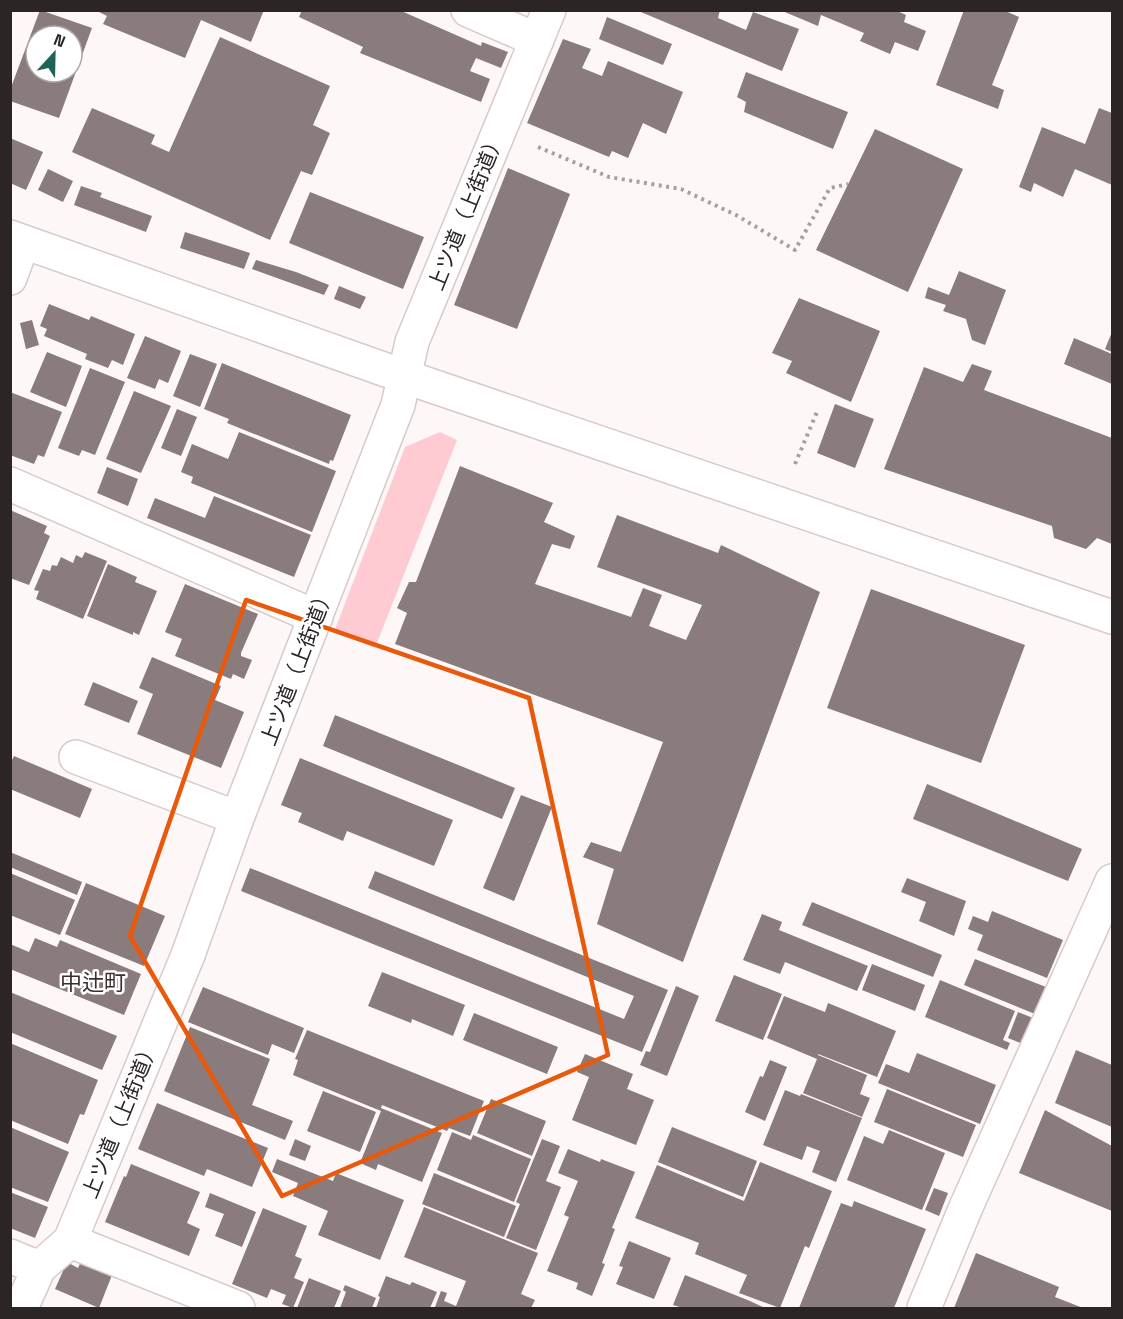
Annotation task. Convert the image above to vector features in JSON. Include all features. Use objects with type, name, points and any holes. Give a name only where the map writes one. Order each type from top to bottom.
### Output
[{"type":"street","points":[[468,10],[537,40]]},
{"type":"street","name":"上ツ道（上街道）","points":[[21,1308],[25,1262],[70,1241],[188,955],[237,818],[398,405],[412,342],[549,10]]},
{"type":"street","points":[[10,278],[17,240],[403,376],[1113,617]]},
{"type":"street","points":[[10,484],[316,617]]},
{"type":"street","points":[[76,757],[237,818]]},
{"type":"street","points":[[924,1308],[966,1207],[1113,881]]},
{"type":"street","points":[[70,1241],[238,1308]]},
{"type":"path","points":[[499,130],[609,177],[681,189],[736,215],[795,250],[830,188],[848,184]]},
{"type":"path","points":[[793,468],[817,412]]},
{"type":"highlighted area","points":[[246,600],[529,698],[608,1055],[282,1196],[130,936]]},
{"type":"shaded area","points":[[440,432],[457,440],[375,648],[334,632],[405,447]]},
{"type":"building","points":[[40,10],[80,24],[35,24]]},
{"type":"building","points":[[95,10],[264,10],[251,42],[201,20],[185,58],[103,24],[107,16]]},
{"type":"building","points":[[302,10],[399,10],[481,46],[482,42],[508,52],[501,68],[476,58],[470,71],[490,79],[481,102],[360,53],[363,47],[299,17]]},
{"type":"building","points":[[636,10],[720,10],[718,18],[746,30],[753,12],[799,29],[782,71]]},
{"type":"building","points":[[780,10],[895,10],[906,15],[904,22],[926,31],[918,51],[895,42],[890,54],[860,41],[864,33],[821,15],[818,26]]},
{"type":"building","points":[[964,10],[1003,10],[1019,17],[992,85],[1004,90],[998,109],[936,85]]},
{"type":"building","points":[[607,17],[672,44],[663,65],[599,39]]},
{"type":"building","points":[[84,25],[92,28],[84,50]]},
{"type":"building","points":[[220,37],[330,86],[313,125],[330,133],[312,175],[301,171],[270,240],[72,152],[92,108],[155,135],[151,144],[169,152]]},
{"type":"building","points":[[563,39],[591,49],[582,68],[602,76],[608,61],[683,92],[666,134],[643,123],[628,158],[612,151],[609,157],[527,123]]},
{"type":"building","points":[[24,53],[24,84],[71,84],[59,118],[10,101],[10,90]]},
{"type":"building","points":[[746,72],[848,112],[833,149],[744,112],[746,102],[737,97]]},
{"type":"building","points":[[1099,108],[1112,113],[1112,185],[1075,169],[1063,197],[1034,183],[1031,192],[1019,187],[1042,127],[1085,144]]},
{"type":"building","points":[[875,129],[963,169],[908,292],[816,250]]},
{"type":"building","points":[[10,138],[43,152],[26,190],[10,183]]},
{"type":"building","points":[[508,168],[570,194],[517,329],[454,305]]},
{"type":"building","points":[[48,169],[73,181],[63,202],[38,190]]},
{"type":"building","points":[[81,186],[102,193],[100,197],[152,216],[146,232],[74,205]]},
{"type":"building","points":[[310,192],[424,237],[403,289],[289,243]]},
{"type":"building","points":[[185,232],[250,253],[244,269],[180,248]]},
{"type":"building","points":[[256,260],[329,285],[324,295],[252,269]]},
{"type":"building","points":[[959,271],[1006,290],[985,345],[972,340],[966,319],[943,311],[946,305],[925,298],[928,287],[949,295]]},
{"type":"building","points":[[339,286],[366,297],[360,309],[334,299]]},
{"type":"building","points":[[799,298],[880,331],[851,402],[786,373],[792,361],[772,353]]},
{"type":"building","points":[[49,304],[89,320],[91,316],[135,334],[123,365],[112,360],[108,368],[85,359],[87,354],[44,336],[47,329],[40,326]]},
{"type":"building","points":[[32,320],[39,345],[26,349],[20,323]]},
{"type":"building","points":[[1112,332],[1112,352],[1105,349]]},
{"type":"building","points":[[145,336],[181,351],[168,383],[159,379],[155,389],[127,378]]},
{"type":"building","points":[[1074,338],[1112,354],[1112,384],[1064,364]]},
{"type":"building","points":[[47,352],[82,366],[66,407],[30,392]]},
{"type":"building","points":[[190,354],[217,364],[200,407],[173,396]]},
{"type":"building","points":[[222,363],[351,415],[333,461],[330,460],[329,464],[227,423],[229,419],[204,409]]},
{"type":"building","points":[[972,364],[992,371],[984,390],[1112,438],[1112,544],[1097,538],[1086,549],[1054,538],[1052,526],[884,469],[924,367],[963,382]]},
{"type":"building","points":[[90,368],[125,382],[95,455],[82,450],[79,456],[58,448]]},
{"type":"building","points":[[134,391],[171,406],[141,473],[106,459]]},
{"type":"building","points":[[10,392],[62,412],[44,457],[38,455],[34,464],[10,455]]},
{"type":"building","points":[[835,404],[874,419],[855,468],[817,453]]},
{"type":"building","points":[[177,409],[197,417],[181,456],[161,448]]},
{"type":"building","points":[[239,432],[336,471],[312,532],[191,483],[193,477],[181,472],[192,444],[228,459]]},
{"type":"building","points":[[460,466],[553,503],[544,522],[575,536],[570,549],[552,544],[535,584],[631,617],[643,588],[662,595],[649,626],[686,640],[702,605],[597,567],[617,515],[718,553],[721,545],[820,592],[683,962],[597,924],[614,869],[583,857],[591,842],[621,852],[663,742],[395,644],[407,613],[397,608],[409,582],[416,582]]},
{"type":"building","points":[[107,467],[138,479],[128,506],[97,493]]},
{"type":"building","points":[[214,496],[311,535],[294,577],[147,518],[155,498],[205,518]]},
{"type":"building","points":[[10,510],[47,526],[44,533],[50,536],[29,585],[10,578]]},
{"type":"building","points":[[85,552],[107,561],[83,619],[36,599],[39,591],[34,590],[43,569],[50,571],[52,565],[57,566],[61,557],[73,563],[76,555],[82,558]]},
{"type":"building","points":[[108,564],[137,577],[135,582],[157,591],[139,635],[133,632],[133,635],[87,616]]},
{"type":"building","points":[[185,584],[258,614],[241,653],[241,656],[252,660],[244,679],[233,674],[231,679],[175,656],[182,639],[165,632]]},
{"type":"building","points":[[871,589],[1025,645],[981,763],[827,708]]},
{"type":"building","points":[[152,657],[221,686],[215,700],[244,712],[221,768],[137,734],[153,694],[139,688]]},
{"type":"building","points":[[93,682],[138,701],[129,723],[84,705]]},
{"type":"building","points":[[335,715],[515,788],[502,819],[323,746]]},
{"type":"building","points":[[14,756],[92,789],[80,818],[10,789],[10,764]]},
{"type":"building","points":[[300,758],[453,820],[434,866],[347,831],[343,841],[298,822],[302,813],[281,805]]},
{"type":"building","points":[[927,784],[1082,849],[1068,881],[913,819]]},
{"type":"building","points":[[521,795],[552,807],[514,901],[483,888]]},
{"type":"building","points":[[10,852],[82,882],[77,895],[10,867]]},
{"type":"building","points":[[250,868],[624,1019],[634,996],[368,888],[375,871],[668,990],[642,1052],[241,891]]},
{"type":"building","points":[[10,873],[75,900],[60,935],[10,915]]},
{"type":"building","points":[[907,878],[966,901],[954,936],[919,921],[926,902],[901,892]]},
{"type":"building","points":[[86,883],[165,916],[144,966],[65,934]]},
{"type":"building","points":[[812,902],[942,955],[933,977],[802,925]]},
{"type":"building","points":[[992,911],[1063,940],[1047,978],[977,950],[983,935],[968,929],[973,916],[988,922]]},
{"type":"building","points":[[762,914],[782,922],[779,930],[868,966],[857,991],[785,962],[780,974],[743,960]]},
{"type":"building","points":[[35,938],[57,947],[60,940],[141,974],[124,1015],[10,969],[10,944],[29,952]]},
{"type":"building","points":[[975,959],[1046,987],[1035,1014],[964,985]]},
{"type":"building","points":[[872,964],[925,985],[915,1011],[862,990]]},
{"type":"building","points":[[382,972],[465,1005],[453,1036],[412,1019],[411,1023],[368,1006]]},
{"type":"building","points":[[734,975],[782,994],[763,1040],[715,1021]]},
{"type":"building","points":[[940,980],[1015,1011],[1003,1040],[1010,1043],[1007,1050],[925,1017]]},
{"type":"building","points":[[676,986],[699,996],[667,1076],[640,1065],[646,1051],[650,1052]]},
{"type":"building","points":[[203,987],[304,1028],[294,1053],[272,1044],[268,1055],[188,1022]]},
{"type":"building","points":[[10,992],[117,1036],[102,1070],[10,1032]]},
{"type":"building","points":[[784,996],[825,1012],[828,1003],[896,1031],[877,1077],[818,1054],[867,1075],[860,1094],[870,1098],[862,1117],[803,1093],[817,1059],[767,1038]]},
{"type":"building","points":[[1018,1012],[1033,1018],[1023,1044],[1008,1038]]},
{"type":"building","points":[[474,1013],[558,1047],[547,1074],[463,1040]]},
{"type":"building","points":[[190,1027],[270,1059],[252,1105],[293,1121],[285,1140],[164,1091]]},
{"type":"building","points":[[307,1030],[484,1101],[470,1136],[449,1128],[447,1131],[382,1105],[381,1108],[442,1133],[422,1182],[378,1164],[376,1170],[360,1163],[381,1111],[293,1075],[298,1060],[295,1059]]},
{"type":"building","points":[[10,1043],[98,1080],[84,1115],[80,1114],[68,1144],[10,1120]]},
{"type":"building","points":[[1076,1050],[1112,1065],[1112,1127],[1055,1103]]},
{"type":"building","points":[[917,1053],[996,1085],[980,1124],[878,1083],[886,1064],[909,1073]]},
{"type":"building","points":[[585,1054],[633,1074],[627,1089],[654,1100],[636,1145],[572,1120],[589,1077],[577,1072]]},
{"type":"building","points":[[770,1060],[787,1067],[765,1121],[745,1112],[760,1076],[763,1077]]},
{"type":"building","points":[[887,1089],[976,1125],[963,1157],[874,1122]]},
{"type":"building","points":[[785,1090],[862,1118],[836,1182],[812,1172],[820,1151],[807,1146],[802,1160],[763,1145]]},
{"type":"building","points":[[323,1091],[376,1112],[360,1152],[307,1131]]},
{"type":"building","points":[[491,1099],[546,1121],[532,1156],[477,1133]]},
{"type":"building","points":[[157,1103],[268,1148],[252,1187],[207,1169],[204,1176],[138,1149]]},
{"type":"building","points":[[1045,1110],[1112,1146],[1112,1211],[1019,1173]]},
{"type":"building","points":[[10,1127],[69,1152],[48,1202],[10,1187]]},
{"type":"building","points":[[672,1127],[757,1161],[743,1197],[658,1162]]},
{"type":"building","points":[[889,1130],[945,1153],[922,1210],[847,1180],[864,1136],[883,1144]]},
{"type":"building","points":[[452,1132],[471,1140],[473,1135],[531,1159],[514,1202],[437,1170]]},
{"type":"building","points":[[295,1139],[311,1146],[305,1161],[289,1155]]},
{"type":"building","points":[[542,1139],[560,1146],[546,1181],[561,1187],[536,1250],[506,1238],[520,1204],[516,1202]]},
{"type":"building","points":[[568,1149],[600,1162],[601,1159],[635,1172],[612,1228],[615,1229],[602,1263],[605,1264],[592,1296],[576,1289],[578,1283],[547,1271],[569,1217],[564,1215],[578,1181],[558,1173]]},
{"type":"building","points":[[277,1159],[333,1181],[336,1173],[404,1200],[380,1260],[318,1235],[328,1211],[293,1196],[298,1183],[272,1172]]},
{"type":"building","points":[[760,1162],[832,1191],[809,1248],[805,1246],[780,1308],[739,1293],[747,1275],[695,1254],[699,1243],[635,1218],[657,1165],[744,1201]]},
{"type":"building","points":[[131,1164],[200,1192],[187,1223],[200,1229],[189,1256],[105,1222]]},
{"type":"building","points":[[434,1173],[516,1206],[504,1237],[422,1204]]},
{"type":"building","points":[[934,1188],[948,1193],[939,1216],[925,1210]]},
{"type":"building","points":[[10,1192],[48,1207],[35,1238],[10,1228]]},
{"type":"building","points":[[210,1193],[256,1212],[242,1247],[215,1236],[224,1214],[205,1207]]},
{"type":"building","points":[[854,1201],[926,1229],[894,1308],[799,1308],[841,1203],[852,1207]]},
{"type":"building","points":[[424,1207],[538,1253],[521,1294],[535,1300],[531,1308],[435,1307],[441,1291],[447,1293],[444,1301],[456,1306],[466,1281],[404,1257]]},
{"type":"building","points":[[263,1208],[307,1226],[295,1256],[302,1259],[294,1278],[304,1282],[293,1308],[282,1304],[286,1295],[271,1289],[267,1298],[232,1284]]},
{"type":"building","points":[[629,1241],[671,1258],[654,1299],[616,1284],[623,1267],[619,1266]]},
{"type":"building","points":[[976,1253],[1059,1287],[1055,1297],[1083,1308],[954,1308]]},
{"type":"building","points":[[83,1257],[114,1270],[99,1308],[55,1289],[67,1262],[78,1268]]},
{"type":"building","points":[[685,1275],[765,1308],[683,1308],[673,1305]]},
{"type":"building","points":[[386,1276],[410,1285],[412,1282],[437,1292],[430,1308],[376,1308]]},
{"type":"building","points":[[309,1278],[341,1291],[334,1308],[297,1308]]},
{"type":"building","points":[[345,1285],[376,1298],[372,1308],[340,1308],[346,1292],[343,1290]]},
{"type":"district","name":"中辻町","points":[[93,982]]}]
